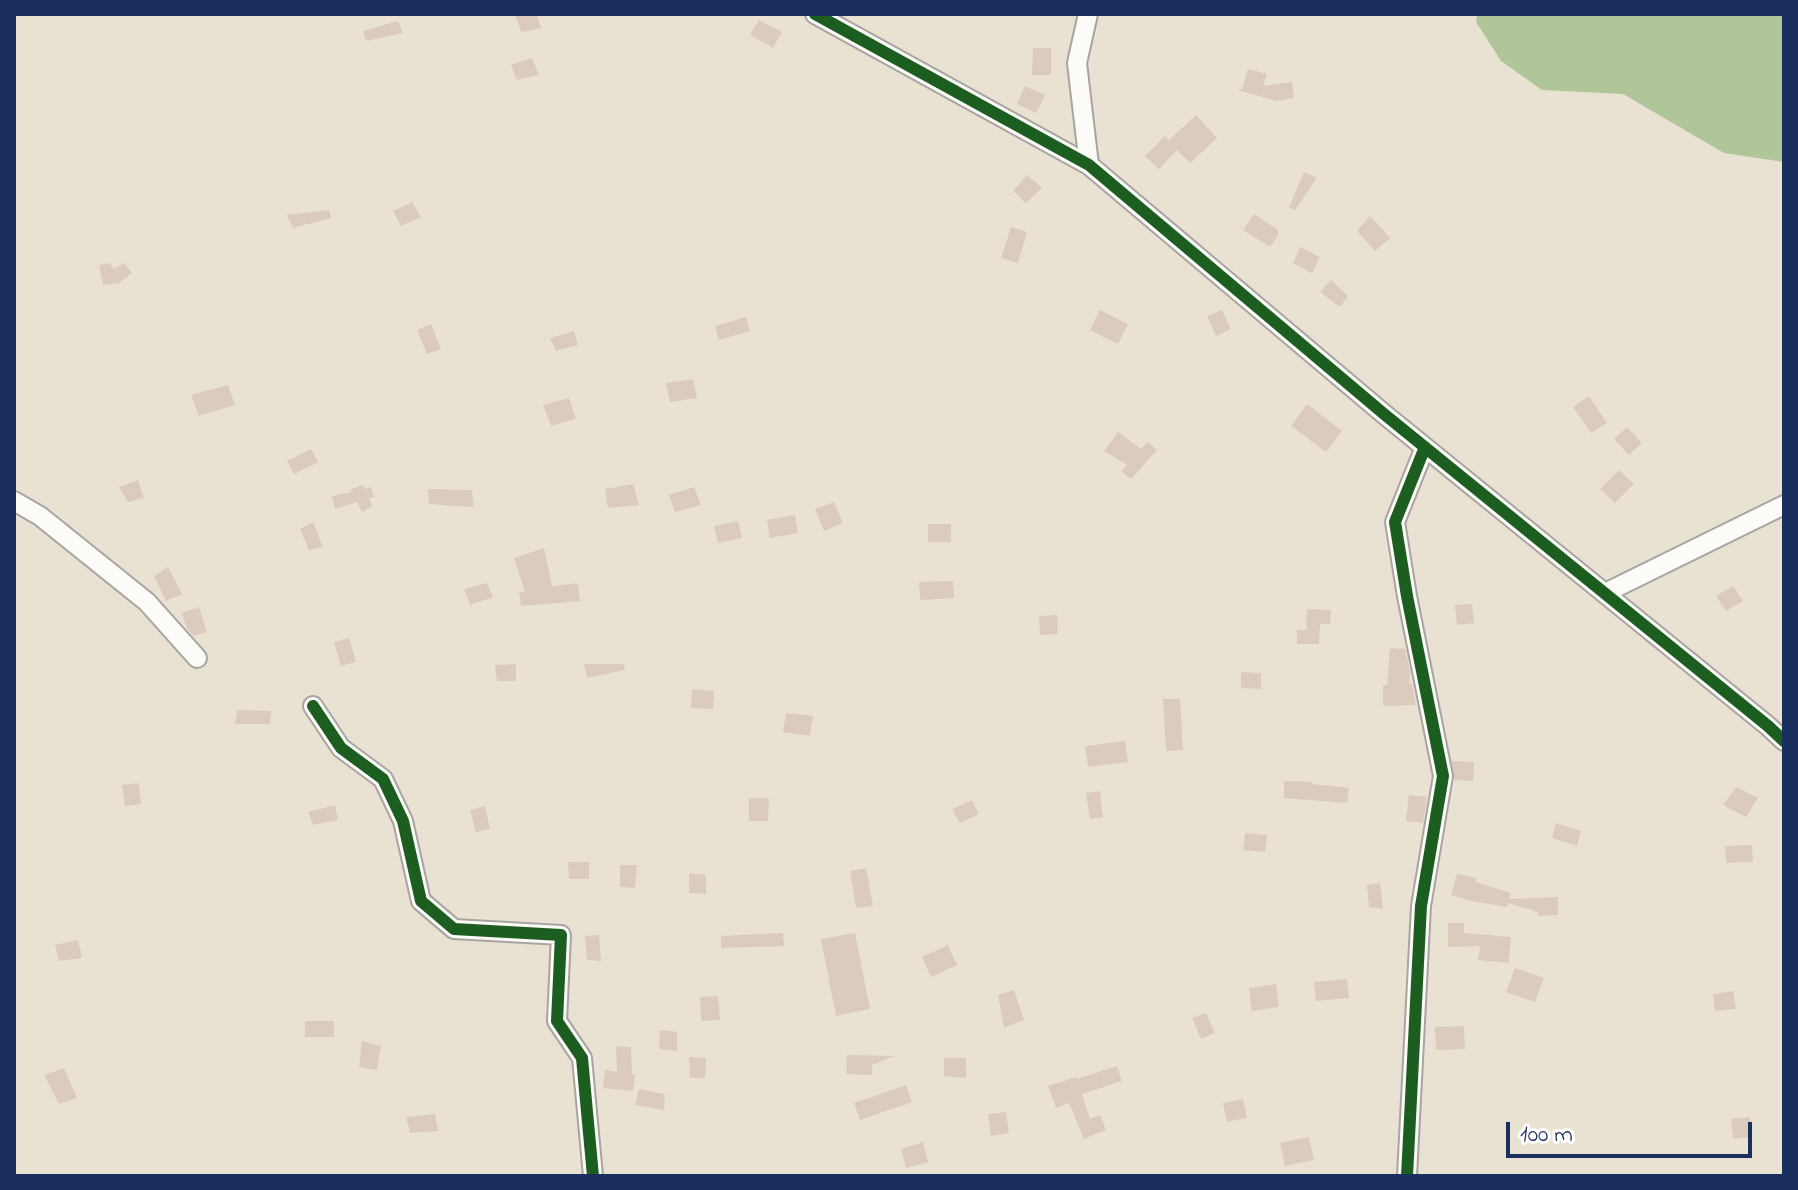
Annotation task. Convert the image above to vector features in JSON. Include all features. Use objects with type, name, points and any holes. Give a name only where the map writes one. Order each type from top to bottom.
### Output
[{"type":"street","points":[[815,14],[1089,165],[1425,447],[1784,741]]},
{"type":"street","points":[[1088,14],[1077,63],[1089,165]]},
{"type":"street","points":[[1407,1176],[1421,906],[1443,776],[1395,522],[1425,447]]},
{"type":"street","points":[[14,501],[40,516],[147,602],[197,658]]},
{"type":"street","points":[[1605,593],[1784,505]]},
{"type":"street","points":[[313,706],[341,748],[383,779],[403,821],[421,901],[454,929],[561,935],[557,1021],[582,1058],[593,1176]]},
{"type":"green space","points":[[1477,14],[1784,14],[1784,162],[1724,153],[1623,94],[1542,90],[1501,61],[1476,22]]},
{"type":"building","points":[[515,14],[537,14],[541,28],[521,32]]},
{"type":"building","points":[[759,20],[782,32],[773,48],[750,35]]},
{"type":"building","points":[[398,21],[403,33],[366,41],[363,31]]},
{"type":"building","points":[[1033,48],[1051,48],[1051,75],[1032,75]]},
{"type":"building","points":[[532,58],[539,75],[517,80],[511,65]]},
{"type":"building","points":[[1248,69],[1267,74],[1263,86],[1292,82],[1294,98],[1276,101],[1238,90],[1242,89]]},
{"type":"building","points":[[1025,86],[1045,95],[1036,113],[1017,104]]},
{"type":"building","points":[[1196,115],[1217,138],[1190,163],[1177,150],[1159,169],[1145,156],[1165,136],[1169,140]]},
{"type":"building","points":[[1304,172],[1317,178],[1295,210],[1289,207]]},
{"type":"building","points":[[1027,175],[1042,188],[1026,203],[1013,191]]},
{"type":"building","points":[[412,202],[421,217],[401,226],[393,211]]},
{"type":"building","points":[[329,210],[331,218],[293,228],[287,215]]},
{"type":"building","points":[[1254,214],[1278,230],[1270,247],[1243,230]]},
{"type":"building","points":[[1370,216],[1390,238],[1375,251],[1357,231]]},
{"type":"building","points":[[1011,227],[1027,232],[1018,263],[1001,258]]},
{"type":"building","points":[[1300,247],[1320,257],[1312,273],[1293,263]]},
{"type":"building","points":[[110,263],[114,269],[124,263],[132,273],[119,283],[103,285],[99,265]]},
{"type":"building","points":[[1331,280],[1348,296],[1340,307],[1320,292]]},
{"type":"building","points":[[1100,310],[1128,324],[1118,344],[1090,330]]},
{"type":"building","points":[[1222,310],[1231,329],[1216,336],[1207,316]]},
{"type":"building","points":[[746,317],[750,331],[719,340],[715,326]]},
{"type":"building","points":[[431,324],[441,349],[427,354],[417,330]]},
{"type":"building","points":[[574,331],[578,345],[556,351],[550,338]]},
{"type":"building","points":[[693,379],[697,398],[670,402],[666,383]]},
{"type":"building","points":[[228,385],[235,405],[199,416],[191,395]]},
{"type":"building","points":[[1589,396],[1607,423],[1591,433],[1573,407]]},
{"type":"building","points":[[569,398],[576,419],[551,426],[543,405]]},
{"type":"building","points":[[1307,404],[1342,431],[1326,452],[1291,426]]},
{"type":"building","points":[[1627,427],[1642,443],[1629,455],[1614,439]]},
{"type":"building","points":[[1118,432],[1141,449],[1148,442],[1157,450],[1131,479],[1121,471],[1127,465],[1104,451]]},
{"type":"building","points":[[311,449],[318,462],[294,474],[287,461]]},
{"type":"building","points":[[1619,470],[1634,484],[1615,503],[1600,489]]},
{"type":"building","points":[[138,480],[144,498],[128,502],[119,487]]},
{"type":"building","points":[[633,484],[639,505],[608,508],[605,489]]},
{"type":"building","points":[[363,485],[365,489],[371,487],[374,497],[369,498],[372,506],[362,512],[357,502],[335,509],[332,496],[352,492],[350,490]]},
{"type":"building","points":[[694,487],[701,505],[675,512],[669,495]]},
{"type":"building","points":[[428,489],[472,490],[474,507],[429,504]]},
{"type":"building","points":[[834,502],[843,523],[824,531],[815,509]]},
{"type":"building","points":[[795,515],[798,533],[770,538],[767,520]]},
{"type":"building","points":[[738,521],[742,538],[718,543],[714,526]]},
{"type":"building","points":[[313,522],[323,547],[309,550],[300,529]]},
{"type":"building","points":[[928,524],[951,524],[951,542],[928,542]]},
{"type":"building","points":[[544,548],[552,586],[578,583],[580,601],[521,606],[519,592],[525,592],[514,558]]},
{"type":"building","points":[[168,567],[182,594],[166,601],[154,576]]},
{"type":"building","points":[[953,581],[954,598],[920,600],[919,582]]},
{"type":"building","points":[[487,583],[493,597],[470,605],[464,589]]},
{"type":"building","points":[[1733,586],[1743,601],[1726,611],[1716,596]]},
{"type":"building","points":[[1472,604],[1474,623],[1457,625],[1455,605]]},
{"type":"building","points":[[199,607],[207,632],[194,636],[187,629],[182,613]]},
{"type":"building","points":[[1307,609],[1331,610],[1330,624],[1320,624],[1319,644],[1297,644],[1297,630],[1306,630]]},
{"type":"building","points":[[1057,615],[1058,634],[1040,635],[1039,616]]},
{"type":"building","points":[[349,638],[356,662],[341,666],[334,642]]},
{"type":"building","points":[[1390,648],[1405,649],[1410,671],[1409,684],[1412,684],[1416,705],[1383,706],[1383,685],[1387,685]]},
{"type":"building","points":[[516,664],[516,681],[497,681],[495,665]]},
{"type":"building","points":[[584,664],[624,664],[625,670],[587,678]]},
{"type":"building","points":[[1241,672],[1261,673],[1261,689],[1241,688]]},
{"type":"building","points":[[692,689],[714,691],[713,709],[691,708]]},
{"type":"building","points":[[1163,699],[1180,699],[1183,750],[1166,751]]},
{"type":"building","points":[[237,710],[271,711],[270,724],[235,724]]},
{"type":"building","points":[[786,713],[813,716],[810,736],[783,732]]},
{"type":"building","points":[[1125,741],[1128,762],[1088,767],[1085,746]]},
{"type":"building","points":[[1452,761],[1474,762],[1473,781],[1454,780]]},
{"type":"building","points":[[1284,781],[1349,788],[1347,803],[1284,798]]},
{"type":"building","points":[[139,783],[141,804],[125,806],[122,785]]},
{"type":"building","points":[[1736,787],[1758,798],[1746,817],[1723,805]]},
{"type":"building","points":[[1100,791],[1103,817],[1090,819],[1086,793]]},
{"type":"building","points":[[1409,795],[1427,797],[1423,823],[1406,821]]},
{"type":"building","points":[[749,798],[769,798],[768,821],[749,821]]},
{"type":"building","points":[[972,800],[979,814],[960,823],[952,809]]},
{"type":"building","points":[[335,805],[338,820],[313,825],[308,812]]},
{"type":"building","points":[[485,806],[490,829],[476,832],[470,810]]},
{"type":"building","points":[[1556,823],[1581,831],[1577,846],[1552,838]]},
{"type":"building","points":[[1245,833],[1267,835],[1265,852],[1243,850]]},
{"type":"building","points":[[1752,845],[1753,862],[1726,863],[1725,846]]},
{"type":"building","points":[[568,862],[589,862],[589,879],[569,879]]},
{"type":"building","points":[[620,865],[637,865],[635,888],[620,887]]},
{"type":"building","points":[[866,868],[873,906],[856,908],[850,871]]},
{"type":"building","points":[[689,873],[706,875],[706,894],[689,893]]},
{"type":"building","points":[[1457,874],[1476,878],[1476,882],[1511,893],[1509,899],[1558,897],[1558,915],[1538,916],[1538,912],[1508,903],[1507,907],[1451,895]]},
{"type":"building","points":[[1380,883],[1383,909],[1369,907],[1367,885]]},
{"type":"building","points":[[1448,923],[1464,923],[1464,933],[1511,937],[1509,963],[1478,960],[1480,946],[1448,947]]},
{"type":"building","points":[[783,933],[784,946],[721,948],[721,936]]},
{"type":"building","points":[[855,933],[870,1009],[836,1016],[821,939]]},
{"type":"building","points":[[599,935],[601,961],[587,960],[585,936]]},
{"type":"building","points":[[78,940],[82,958],[59,961],[55,945]]},
{"type":"building","points":[[948,945],[957,965],[931,977],[922,957]]},
{"type":"building","points":[[1515,968],[1544,978],[1535,1002],[1506,992]]},
{"type":"building","points":[[1347,979],[1349,998],[1316,1001],[1314,982]]},
{"type":"building","points":[[1276,984],[1279,1007],[1252,1011],[1249,988]]},
{"type":"building","points":[[1014,990],[1024,1020],[1004,1028],[998,995]]},
{"type":"building","points":[[1733,991],[1736,1009],[1715,1011],[1713,994]]},
{"type":"building","points":[[718,996],[720,1020],[701,1021],[700,997]]},
{"type":"building","points":[[1206,1013],[1215,1033],[1201,1039],[1192,1018]]},
{"type":"building","points":[[305,1021],[334,1021],[334,1037],[305,1037]]},
{"type":"building","points":[[1464,1026],[1465,1049],[1436,1050],[1435,1027]]},
{"type":"building","points":[[660,1030],[677,1032],[677,1051],[659,1049]]},
{"type":"building","points":[[362,1041],[381,1046],[377,1070],[359,1067]]},
{"type":"building","points":[[616,1046],[631,1047],[632,1074],[635,1075],[633,1091],[603,1088],[605,1070],[617,1072]]},
{"type":"building","points":[[847,1055],[895,1056],[872,1065],[872,1075],[846,1074]]},
{"type":"building","points":[[689,1057],[706,1058],[705,1078],[690,1078]]},
{"type":"building","points":[[944,1058],[966,1058],[966,1078],[944,1076]]},
{"type":"building","points":[[1117,1066],[1122,1081],[1082,1094],[1090,1119],[1100,1115],[1106,1130],[1084,1139],[1069,1103],[1056,1108],[1048,1086]]},
{"type":"building","points":[[64,1068],[77,1098],[59,1104],[44,1075]]},
{"type":"building","points":[[906,1085],[912,1102],[860,1120],[854,1103]]},
{"type":"building","points":[[639,1089],[665,1094],[664,1110],[635,1105]]},
{"type":"building","points":[[1243,1099],[1247,1118],[1227,1122],[1223,1103]]},
{"type":"building","points":[[1006,1112],[1009,1133],[991,1136],[988,1114]]},
{"type":"building","points":[[435,1114],[438,1131],[410,1133],[406,1117]]},
{"type":"building","points":[[1750,1117],[1752,1137],[1733,1139],[1731,1119]]},
{"type":"building","points":[[1309,1137],[1314,1160],[1285,1166],[1280,1143]]},
{"type":"building","points":[[923,1142],[928,1162],[906,1168],[901,1149]]},
{"type":"cycle path","points":[[815,14],[1089,165],[1384,414],[1784,741]]},
{"type":"cycle path","points":[[1407,1176],[1421,906],[1443,776],[1395,522],[1425,447]]},
{"type":"cycle path","points":[[313,706],[341,748],[383,779],[403,821],[421,901],[454,929],[561,935],[557,1021],[582,1058],[593,1176]]}]
